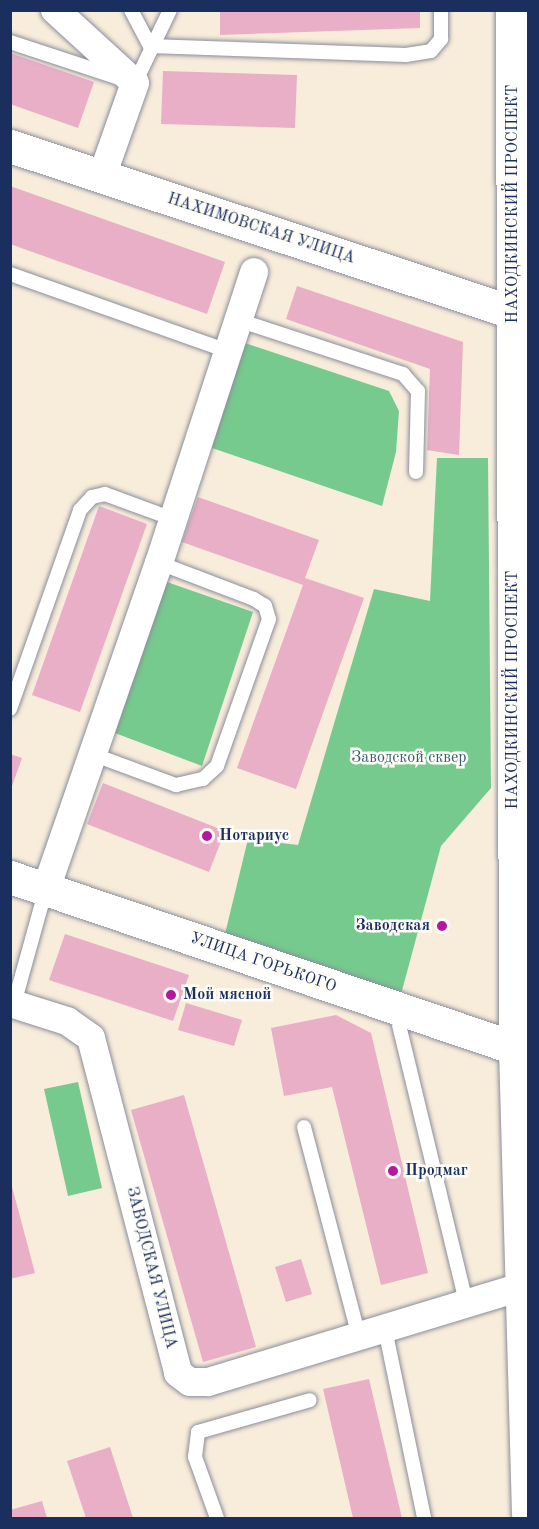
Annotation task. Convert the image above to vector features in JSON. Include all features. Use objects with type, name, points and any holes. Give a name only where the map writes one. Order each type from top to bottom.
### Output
[{"type":"main road","name":"НАХОДКИНСКИЙ ПРОСПЕКТ","points":[[512,10],[521,160],[512,312],[520,363],[521,656],[515,1048],[528,1393],[528,1514]]},
{"type":"main road","name":"НАХИМОВСКАЯ УЛИЦА","points":[[10,146],[512,312]]},
{"type":"main road","name":"УЛИЦА ГОРЬКОГО","points":[[10,878],[515,1048]]},
{"type":"street","points":[[55,10],[135,83],[102,176]]},
{"type":"street","points":[[46,889],[159,563],[254,272]]},
{"type":"street","name":"ЗАВОДСКАЯ УЛИЦА","points":[[12,1004],[67,1021],[91,1038],[178,1373],[190,1382],[208,1382],[523,1286]]},
{"type":"lane","points":[[131,10],[150,46]]},
{"type":"lane","points":[[10,42],[135,83],[150,46],[170,10]]},
{"type":"lane","points":[[150,46],[406,55],[431,51],[441,39],[441,10]]},
{"type":"lane","points":[[518,10],[528,12]]},
{"type":"lane","points":[[10,274],[228,351]]},
{"type":"lane","points":[[238,320],[403,375],[418,391],[416,472]]},
{"type":"lane","points":[[10,709],[80,510],[92,497],[105,494],[173,519]]},
{"type":"lane","points":[[92,754],[176,785],[203,778],[217,766],[225,745],[269,619],[265,606],[159,563]]},
{"type":"lane","points":[[12,1004],[46,889]]},
{"type":"lane","points":[[399,1025],[466,1302]]},
{"type":"lane","points":[[304,1127],[372,1333],[424,1518]]},
{"type":"lane","points":[[217,1518],[195,1457],[198,1432],[310,1400]]},
{"type":"green space","points":[[245,343],[389,391],[399,411],[396,452],[382,506],[212,448]]},
{"type":"green space","name":"Заводской сквер","points":[[437,458],[488,458],[491,788],[441,846],[400,998],[224,938],[248,839],[298,845],[374,589],[430,601]]},
{"type":"green space","points":[[167,582],[253,612],[202,766],[115,733]]},
{"type":"green space","points":[[78,1082],[102,1188],[68,1196],[44,1089]]},
{"type":"building","points":[[220,10],[420,10],[420,28],[220,35]]},
{"type":"building","points":[[10,53],[94,82],[78,128],[10,104]]},
{"type":"building","points":[[163,71],[297,75],[295,128],[161,124]]},
{"type":"building","points":[[10,186],[225,262],[207,314],[10,244]]},
{"type":"building","points":[[297,286],[463,342],[459,455],[427,450],[430,369],[286,319]]},
{"type":"building","points":[[198,497],[319,540],[305,578],[364,598],[296,789],[237,768],[303,585],[182,542]]},
{"type":"building","points":[[99,506],[147,524],[80,712],[32,695]]},
{"type":"building","points":[[10,754],[22,758],[11,789],[10,789]]},
{"type":"building","points":[[103,783],[225,831],[209,872],[87,824]]},
{"type":"building","points":[[65,934],[189,975],[173,1021],[49,980]]},
{"type":"building","points":[[186,1003],[242,1020],[234,1046],[178,1030]]},
{"type":"building","points":[[336,1015],[371,1033],[428,1273],[381,1285],[332,1087],[284,1096],[271,1028]]},
{"type":"building","points":[[184,1095],[256,1347],[203,1362],[131,1110]]},
{"type":"building","points":[[10,1179],[35,1273],[10,1279]]},
{"type":"building","points":[[301,1259],[312,1294],[286,1302],[275,1267]]},
{"type":"building","points":[[369,1379],[402,1518],[353,1518],[323,1389]]},
{"type":"building","points":[[110,1447],[133,1518],[86,1518],[67,1461]]},
{"type":"building","points":[[42,1501],[47,1518],[10,1518],[10,1510]]},
{"type":"place","name":"Нотариус","points":[[207,836]]},
{"type":"place","name":"Заводская","points":[[442,926]]},
{"type":"place","name":"Мой мясной","points":[[171,995]]},
{"type":"place","name":"Продмаг","points":[[393,1171]]}]
